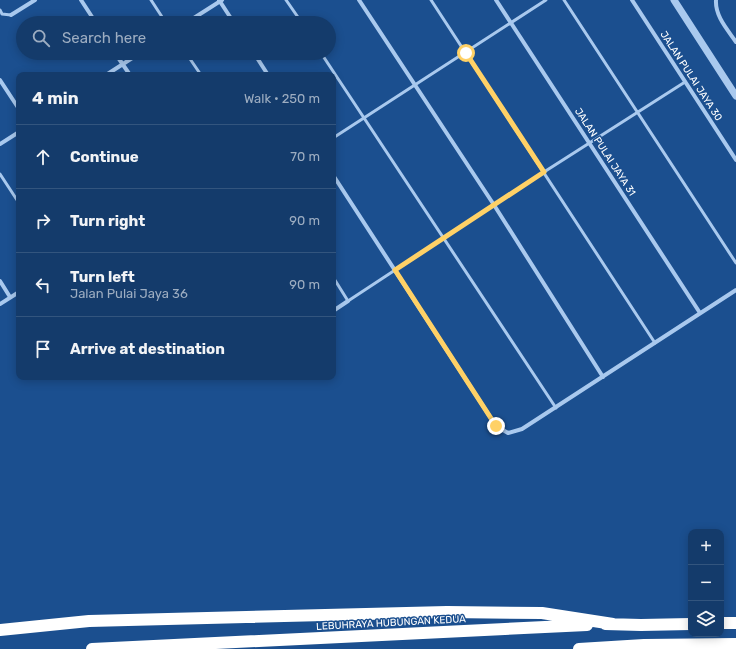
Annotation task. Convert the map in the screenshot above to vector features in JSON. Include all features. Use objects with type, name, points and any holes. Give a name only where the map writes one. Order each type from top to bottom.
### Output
[{"type":"highway","points":[[0,630],[89,621],[447,612],[542,613],[613,624]]},
{"type":"highway","points":[[724,623],[736,623]]},
{"type":"highway","name":"LEBUHRAYA HUBUNGAN KEDUA","points":[[92,649],[613,624],[688,624]]},
{"type":"highway","points":[[579,649],[644,645],[736,644]]},
{"type":"street","points":[[11,15],[35,0]]},
{"type":"street","points":[[81,0],[91,16]]},
{"type":"street","points":[[196,16],[220,0],[230,16]]},
{"type":"street","points":[[359,0],[494,205],[603,377]]},
{"type":"street","name":"JALAN PULAI JAYA 31","points":[[496,0],[700,313]]},
{"type":"street","name":"JALAN PULAI JAYA 30","points":[[632,0],[736,160]]},
{"type":"street","points":[[674,0],[736,96]]},
{"type":"street","points":[[716,0],[716,9],[719,16],[736,42]]},
{"type":"street","points":[[120,60],[128,72]]},
{"type":"street","points":[[111,72],[129,60]]},
{"type":"street","points":[[258,60],[266,72]]},
{"type":"street","points":[[0,80],[16,104]]},
{"type":"street","points":[[0,144],[16,134]]},
{"type":"street","points":[[336,180],[496,426],[508,433],[522,429],[556,408],[736,290]]},
{"type":"street","points":[[0,281],[10,297]]},
{"type":"street","points":[[0,304],[16,294]]},
{"type":"street","points":[[336,309],[348,301]]},
{"type":"lane","points":[[151,0],[161,16]]},
{"type":"lane","points":[[286,0],[297,16]]},
{"type":"lane","points":[[431,0],[655,343]]},
{"type":"lane","points":[[336,136],[546,0]]},
{"type":"lane","points":[[564,0],[736,263]]},
{"type":"lane","points":[[0,10],[2,14],[11,15]]},
{"type":"lane","points":[[191,60],[199,72]]},
{"type":"lane","points":[[326,60],[334,72]]},
{"type":"lane","points":[[336,76],[556,408]]},
{"type":"lane","points":[[336,282],[348,301],[544,172],[685,82]]},
{"type":"lane","points":[[0,174],[16,198]]},
{"type":"route","points":[[466,53],[544,172],[395,270],[496,426]]}]
